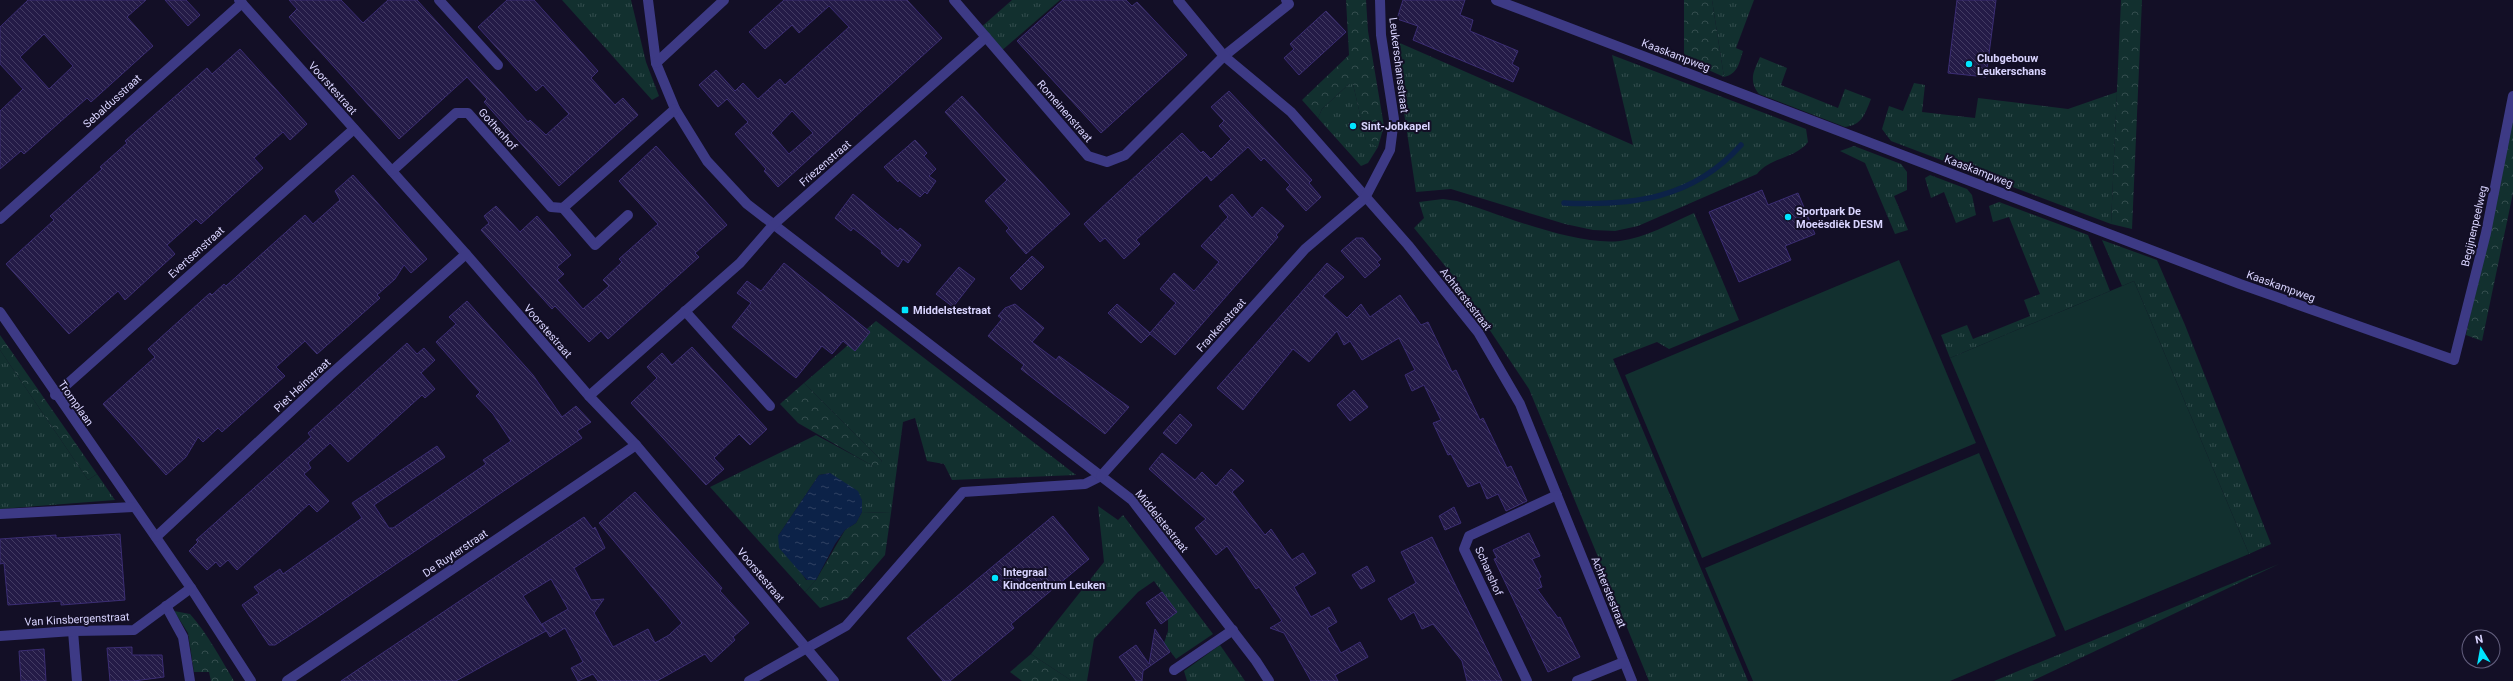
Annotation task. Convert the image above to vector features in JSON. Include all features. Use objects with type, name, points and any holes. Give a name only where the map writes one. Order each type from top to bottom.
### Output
[{"type":"street","points":[[439,0],[498,65]]},
{"type":"street","name":"Middelstestraat","points":[[648,0],[656,63],[675,109],[707,161],[747,204],[773,225],[1132,500],[1232,630],[1269,681]]},
{"type":"street","points":[[656,63],[724,0]]},
{"type":"street","name":"Romeinenstraat","points":[[954,0],[1088,156],[1107,162],[1126,155],[1224,56],[1289,4],[1286,0]]},
{"type":"street","name":"Achterstestraat","points":[[1178,0],[1224,56],[1291,112],[1365,198],[1408,245],[1478,332],[1520,404],[1632,681]]},
{"type":"street","name":"Leukerschansstraat","points":[[1365,198],[1390,150],[1394,119],[1382,42],[1380,0]]},
{"type":"street","name":"Kaaskampweg","points":[[1496,0],[2240,284],[2454,360]]},
{"type":"street","name":"Voorstestraat","points":[[240,2],[466,254],[588,396],[636,445],[834,681]]},
{"type":"street","name":"Sebaldusstraat","points":[[0,219],[240,2]]},
{"type":"street","name":"Friezenstraat","points":[[588,396],[740,263],[773,225],[986,37]]},
{"type":"street","name":"Begijnenpeelweg","points":[[2454,360],[2486,233],[2513,96]]},
{"type":"street","points":[[563,208],[675,109]]},
{"type":"street","name":"Gothenhof","points":[[392,172],[456,113],[468,113],[551,207],[563,208],[595,245],[628,216]]},
{"type":"street","name":"Evertsenstraat","points":[[55,394],[354,129]]},
{"type":"street","name":"Frankenstraat","points":[[1101,476],[1305,249],[1365,198]]},
{"type":"street","name":"Piet Heinstraat","points":[[156,537],[330,375],[466,254]]},
{"type":"street","points":[[685,311],[770,406]]},
{"type":"street","name":"Tromplaan","points":[[0,312],[133,507],[156,537],[191,588],[251,681]]},
{"type":"street","name":"De Ruyterstraat","points":[[287,681],[636,445]]},
{"type":"street","points":[[749,681],[846,626],[963,492],[1084,484],[1101,476]]},
{"type":"street","name":"Schanshof","points":[[1527,681],[1464,550],[1469,536],[1557,495]]},
{"type":"street","points":[[0,514],[133,507]]},
{"type":"street","name":"Van Kinsbergenstraat","points":[[0,636],[73,631],[134,630],[191,588]]},
{"type":"street","points":[[166,606],[183,637],[190,681]]},
{"type":"street","points":[[1174,670],[1232,630]]},
{"type":"street","points":[[73,631],[77,681]]},
{"type":"street","points":[[1577,681],[1624,662]]},
{"type":"green space","points":[[562,0],[631,0],[646,62],[659,96],[652,100]]},
{"type":"green space","points":[[1012,0],[1060,0],[1000,52],[979,29]]},
{"type":"green space","points":[[1346,0],[1366,0],[1368,31],[1384,126],[1378,147],[1366,141],[1353,84],[1349,84],[1322,109],[1318,118],[1302,100],[1349,55]]},
{"type":"green space","points":[[1684,0],[1712,0],[1724,77],[1684,59]]},
{"type":"green space","points":[[1712,0],[1754,0],[1736,48],[1743,51],[1739,64],[1735,71],[1729,76],[1724,77]]},
{"type":"green space","points":[[2121,0],[2142,0],[2132,229],[2111,224]]},
{"type":"green space","points":[[1393,40],[1633,145],[1612,55],[1806,129],[1808,142],[1803,148],[1796,152],[1762,168],[1757,174],[1638,226],[1615,231],[1593,230],[1565,224],[1451,189],[1416,192]]},
{"type":"green space","points":[[1760,57],[1787,68],[1781,85],[1838,108],[1845,89],[1871,99],[1865,114],[1855,124],[1845,127],[1759,94],[1754,84],[1753,76]]},
{"type":"green space","points":[[1914,83],[1925,85],[1922,112],[1975,118],[1978,98],[2068,109],[2117,92],[2111,224],[1891,141],[1882,129],[1889,106],[1903,111]]},
{"type":"green space","points":[[1349,84],[1353,84],[1366,140],[1378,147],[1368,163],[1361,166],[1318,118],[1322,109]]},
{"type":"green space","points":[[2513,113],[2513,193],[2482,341],[2466,335]]},
{"type":"green space","points":[[1854,146],[1901,164],[1907,172],[1907,190],[1894,196],[1908,230],[1895,234],[1865,163],[1840,151]]},
{"type":"green space","points":[[1930,175],[1967,189],[1972,195],[1976,215],[1956,223],[1944,192],[1931,198],[1925,178]]},
{"type":"green space","points":[[1443,199],[1457,201],[1538,228],[1582,239],[1602,241],[1620,241],[1639,237],[1694,213],[1739,320],[1669,349],[1657,342],[1613,359],[1748,681],[1649,681],[1529,389],[1455,278],[1414,228],[1424,218],[1419,202]]},
{"type":"green space","points":[[1999,202],[2088,235],[2110,291],[1950,358],[1941,335],[1967,325],[1973,339],[2030,316],[2024,300],[2040,294],[2009,217],[1993,222],[1989,206]]},
{"type":"green space","points":[[2102,240],[2157,260],[2185,325],[2271,544],[2249,554],[2134,281],[2122,286]]},
{"type":"green space","points":[[1899,260],[1976,443],[1702,558],[1625,375]]},
{"type":"green space","points":[[2134,281],[2249,554],[2065,631],[1950,358]]},
{"type":"green space","points":[[876,321],[1076,475],[952,480],[944,464],[927,461],[915,418],[903,422],[891,513],[862,512],[862,500],[830,473],[819,475],[778,536],[806,580],[816,580],[805,592],[710,487],[816,435],[877,468],[882,461],[804,383]]},
{"type":"green space","points":[[0,335],[97,474],[88,480],[0,350]]},
{"type":"green space","points":[[0,350],[88,480],[97,474],[115,500],[0,509]]},
{"type":"green space","points":[[804,383],[882,461],[878,469],[798,423],[780,404]]},
{"type":"green space","points":[[1979,453],[2056,636],[1950,681],[1753,681],[1705,568]]},
{"type":"green space","points":[[1098,506],[1118,520],[1123,515],[1213,634],[1176,659],[1164,643],[1168,631],[1168,619],[1177,612],[1154,581],[1138,592],[1094,639],[1087,681],[1072,681],[1031,654],[1104,562]]},
{"type":"green space","points":[[862,512],[891,513],[885,555],[848,598],[820,608],[805,592],[816,580],[845,530],[856,523]]},
{"type":"green space","points":[[2279,564],[2032,681],[1994,681]]},
{"type":"green space","points":[[174,611],[190,614],[208,638],[234,681],[211,681],[209,672],[194,672],[188,633]]},
{"type":"green space","points":[[1220,645],[1245,681],[1187,681],[1184,671]]},
{"type":"green space","points":[[1031,654],[1072,681],[1022,681],[1010,672]]},
{"type":"water","points":[[830,473],[858,491],[862,500],[862,512],[856,523],[845,530],[835,544],[816,580],[807,580],[779,548],[778,536],[819,475]]},
{"type":"building","points":[[28,0],[146,0],[127,17],[153,46],[91,102],[87,98],[24,154],[21,151],[0,169],[0,111],[23,89],[0,64],[0,27]],"holes":[[[44,34],[73,66],[49,89],[20,57]]]},
{"type":"building","points":[[165,0],[186,0],[200,15],[188,26]]},
{"type":"building","points":[[289,0],[341,0],[363,23],[388,0],[417,0],[528,122],[530,120],[546,135],[569,114],[543,85],[536,91],[478,27],[507,0],[534,0],[598,71],[591,78],[615,105],[623,98],[638,115],[559,186],[484,102],[487,99],[467,77],[399,139],[289,17],[297,9]]},
{"type":"building","points":[[784,0],[907,0],[942,38],[778,187],[764,171],[766,169],[735,134],[748,122],[727,99],[718,107],[699,85],[716,70],[735,91],[743,83],[758,99],[780,79],[785,85],[849,27],[829,6],[799,33],[792,25],[765,49],[749,32]],"holes":[[[792,111],[813,133],[789,154],[771,133]]]},
{"type":"building","points":[[1063,0],[1126,0],[1132,6],[1137,2],[1187,55],[1101,133],[1017,41]]},
{"type":"building","points":[[1403,0],[1465,0],[1460,15],[1473,20],[1470,31],[1518,51],[1512,64],[1519,68],[1513,82],[1413,40],[1418,26],[1397,19]]},
{"type":"building","points":[[1957,0],[1996,0],[1986,77],[1948,73]]},
{"type":"building","points":[[1326,11],[1346,32],[1299,75],[1284,58],[1294,49],[1290,44]]},
{"type":"building","points":[[240,49],[307,124],[290,140],[283,132],[254,158],[263,168],[201,224],[196,219],[167,245],[175,254],[125,300],[118,291],[69,334],[6,264],[54,220],[50,216],[102,169],[100,167],[127,143],[125,141],[207,68],[212,74]]},
{"type":"building","points":[[1229,91],[1312,180],[1309,183],[1321,197],[1306,211],[1286,189],[1290,185],[1264,158],[1261,161],[1248,147],[1211,181],[1207,175],[1136,240],[1140,244],[1124,259],[1105,238],[1100,242],[1084,224],[1182,133],[1201,153],[1203,151],[1211,159],[1231,139],[1219,126],[1224,121],[1211,107]]},
{"type":"building","points":[[962,96],[1070,214],[1026,254],[1006,231],[1009,228],[985,201],[1007,180],[945,112]]},
{"type":"building","points":[[915,140],[927,153],[924,156],[936,169],[929,176],[936,181],[927,194],[925,192],[920,197],[899,180],[898,182],[884,167]]},
{"type":"building","points":[[656,146],[727,225],[695,253],[699,257],[608,339],[601,331],[589,342],[555,306],[552,309],[481,230],[489,223],[484,216],[496,206],[520,232],[537,216],[571,255],[557,267],[564,274],[557,280],[583,309],[609,286],[603,280],[622,262],[619,259],[658,224],[619,181]]},
{"type":"building","points":[[353,175],[427,259],[411,273],[404,265],[395,279],[377,295],[380,298],[317,354],[305,341],[276,367],[285,376],[222,432],[218,428],[203,442],[198,437],[186,457],[166,475],[103,404],[155,357],[148,349],[210,293],[212,295],[224,284],[226,286],[305,215],[313,224],[340,200],[335,191]]},
{"type":"building","points":[[1762,190],[1768,205],[1798,193],[1815,234],[1785,246],[1791,260],[1739,282],[1709,212]]},
{"type":"building","points":[[853,194],[898,231],[900,228],[921,245],[908,263],[903,259],[898,267],[881,253],[882,251],[853,228],[851,231],[835,218]]},
{"type":"building","points":[[1232,194],[1252,218],[1262,207],[1284,226],[1276,235],[1278,237],[1175,355],[1150,334],[1141,343],[1108,313],[1117,304],[1150,333],[1176,303],[1160,289],[1174,273],[1194,291],[1219,262],[1201,246],[1228,217],[1219,206]]},
{"type":"building","points":[[1356,238],[1363,238],[1381,259],[1377,262],[1380,265],[1365,278],[1341,251]]},
{"type":"building","points":[[1032,256],[1044,267],[1021,290],[1010,278]]},
{"type":"building","points":[[784,263],[870,332],[855,351],[843,341],[832,354],[822,346],[796,378],[732,327],[751,303],[737,293],[747,281],[761,291]]},
{"type":"building","points":[[1327,263],[1344,277],[1323,296],[1347,318],[1361,304],[1370,317],[1400,295],[1421,325],[1428,322],[1452,372],[1456,370],[1480,420],[1483,418],[1507,468],[1511,466],[1527,501],[1506,511],[1498,494],[1487,499],[1480,482],[1468,487],[1451,454],[1448,455],[1433,423],[1441,420],[1424,385],[1412,391],[1405,375],[1415,370],[1399,338],[1362,360],[1350,341],[1344,345],[1337,331],[1309,362],[1293,349],[1243,410],[1217,388]]},
{"type":"building","points":[[959,267],[975,279],[953,307],[936,294]]},
{"type":"building","points":[[467,301],[533,375],[562,417],[576,406],[591,422],[577,431],[582,438],[306,625],[275,645],[269,645],[242,605],[259,593],[254,587],[280,569],[283,574],[362,518],[352,503],[437,446],[445,457],[374,505],[389,528],[393,528],[486,464],[483,460],[511,441],[493,414],[476,396],[480,392],[436,342],[456,324],[449,317]]},
{"type":"building","points":[[1015,304],[1044,328],[1032,342],[1056,360],[1059,356],[1129,407],[1105,434],[1021,369],[1024,365],[988,336],[1002,319],[998,316],[1005,308]]},
{"type":"building","points":[[407,343],[417,354],[424,348],[435,360],[421,373],[435,389],[425,398],[422,395],[348,462],[330,443],[308,463],[311,468],[304,474],[329,501],[317,512],[309,504],[237,570],[228,560],[220,567],[216,562],[207,570],[189,551],[198,542],[196,540],[311,437],[308,433]]},
{"type":"building","points":[[692,347],[767,429],[750,445],[739,434],[714,458],[724,469],[706,485],[631,403],[657,378],[647,367],[662,353],[672,365]]},
{"type":"building","points":[[1354,390],[1368,407],[1350,421],[1337,405]]},
{"type":"building","points":[[1180,414],[1192,425],[1176,444],[1163,433]]},
{"type":"building","points":[[1162,453],[1195,480],[1202,472],[1216,486],[1231,469],[1244,481],[1232,492],[1265,535],[1271,529],[1292,560],[1303,553],[1316,573],[1294,587],[1311,617],[1329,607],[1337,622],[1327,628],[1341,653],[1360,642],[1368,657],[1335,675],[1338,681],[1311,681],[1284,633],[1270,628],[1282,621],[1259,587],[1256,589],[1227,546],[1216,555],[1195,528],[1206,519],[1149,469]]},
{"type":"building","points":[[635,492],[722,588],[720,591],[749,623],[733,637],[735,640],[711,662],[705,654],[657,681],[598,681],[593,674],[578,681],[571,668],[583,662],[565,628],[550,637],[542,624],[568,609],[551,579],[523,596],[546,631],[456,681],[341,681],[584,517],[593,529],[595,527],[605,548],[574,568],[591,600],[604,599],[594,613],[613,647],[648,629],[655,643],[669,635],[682,623],[599,523]]},
{"type":"building","points":[[1454,507],[1461,523],[1445,530],[1439,516]]},
{"type":"building","points":[[1053,516],[1089,559],[1011,624],[1014,628],[950,681],[943,681],[907,638]]},
{"type":"building","points":[[1529,533],[1540,556],[1532,559],[1541,577],[1539,578],[1542,587],[1537,589],[1558,618],[1560,617],[1580,657],[1548,672],[1494,559],[1497,558],[1493,550]]},
{"type":"building","points":[[120,534],[125,600],[61,605],[61,601],[8,605],[4,563],[0,564],[0,539],[56,535],[56,538]]},
{"type":"building","points":[[1432,537],[1502,681],[1467,681],[1462,661],[1433,624],[1422,629],[1414,612],[1401,620],[1388,599],[1416,583],[1401,552]]},
{"type":"building","points":[[1367,566],[1375,581],[1361,589],[1352,575]]},
{"type":"building","points":[[1162,592],[1177,612],[1161,624],[1146,603]]},
{"type":"building","points":[[1155,629],[1170,652],[1143,671],[1142,681],[1136,681],[1119,657],[1136,645],[1149,664]]},
{"type":"building","points":[[132,647],[132,655],[162,655],[164,677],[134,681],[110,681],[107,648]]},
{"type":"building","points":[[44,649],[46,681],[21,681],[19,651]]},
{"type":"waterway","points":[[1564,203],[1614,203],[1660,195],[1682,188],[1703,177],[1722,163],[1741,145]]},
{"type":"place","name":"Clubgebouw Leukerschans","points":[[1969,64]]},
{"type":"place","name":"Sint-Jobkapel","points":[[1353,126]]},
{"type":"place","name":"Sportpark De Moeësdiêk DESM","points":[[1788,217]]},
{"type":"place","name":"Middelstestraat","points":[[905,310]]},
{"type":"place","name":"Integraal Kindcentrum Leuken","points":[[995,578]]}]
